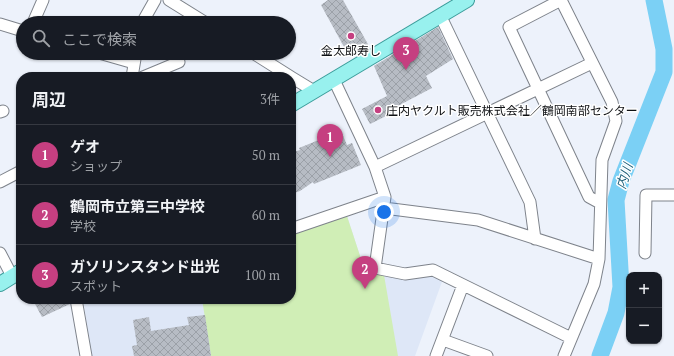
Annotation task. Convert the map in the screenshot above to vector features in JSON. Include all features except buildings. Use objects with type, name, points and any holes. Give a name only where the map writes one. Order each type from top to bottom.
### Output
[{"type":"main road","points":[[296,103],[467,0]]},
{"type":"main road","points":[[0,284],[16,274]]},
{"type":"street","points":[[36,16],[43,0]]},
{"type":"street","points":[[146,16],[155,0]]},
{"type":"street","points":[[169,0],[195,16]]},
{"type":"street","points":[[564,356],[594,284],[599,259],[602,160],[616,121],[612,102],[561,0],[509,27],[589,197],[600,203]]},
{"type":"street","points":[[440,15],[530,202],[535,239]]},
{"type":"street","points":[[0,24],[16,29]]},
{"type":"street","points":[[133,72],[135,60]]},
{"type":"street","points":[[264,60],[283,72]]},
{"type":"street","points":[[155,72],[179,62]]},
{"type":"street","points":[[375,167],[592,62]]},
{"type":"street","points":[[296,80],[314,91]]},
{"type":"street","points":[[334,80],[375,167],[385,202],[375,268],[405,274],[433,270],[571,338]]},
{"type":"street","points":[[0,182],[16,174]]},
{"type":"street","points":[[645,253],[646,195],[674,195]]},
{"type":"street","points":[[296,228],[385,202],[478,220],[599,259]]},
{"type":"street","points":[[0,253],[16,272]]},
{"type":"street","points":[[436,356],[463,285]]},
{"type":"street","points":[[79,304],[86,356]]},
{"type":"street","points":[[443,340],[487,356]]},
{"type":"shaded area","points":[[347,216],[366,274],[432,274],[443,279],[415,356],[91,356],[84,304],[296,304],[296,292]]},
{"type":"green space","points":[[347,216],[366,274],[384,275],[398,356],[211,356],[203,304],[296,304],[296,232]]},
{"type":"waterway","name":"内川","points":[[600,356],[616,313],[621,287],[616,200],[621,181],[664,72],[664,49],[654,0]]},
{"type":"place","name":"金太郎寿し","points":[[351,36]]},
{"type":"place","name":"ガソリンスタンド出光","points":[[406,70]]},
{"type":"place","name":"庄内ヤクルト販売株式会社／鶴岡南部センター","points":[[378,110]]},
{"type":"place","name":"ゲオ","points":[[330,157]]},
{"type":"place","name":"鶴岡市立第三中学校","points":[[365,289]]}]
